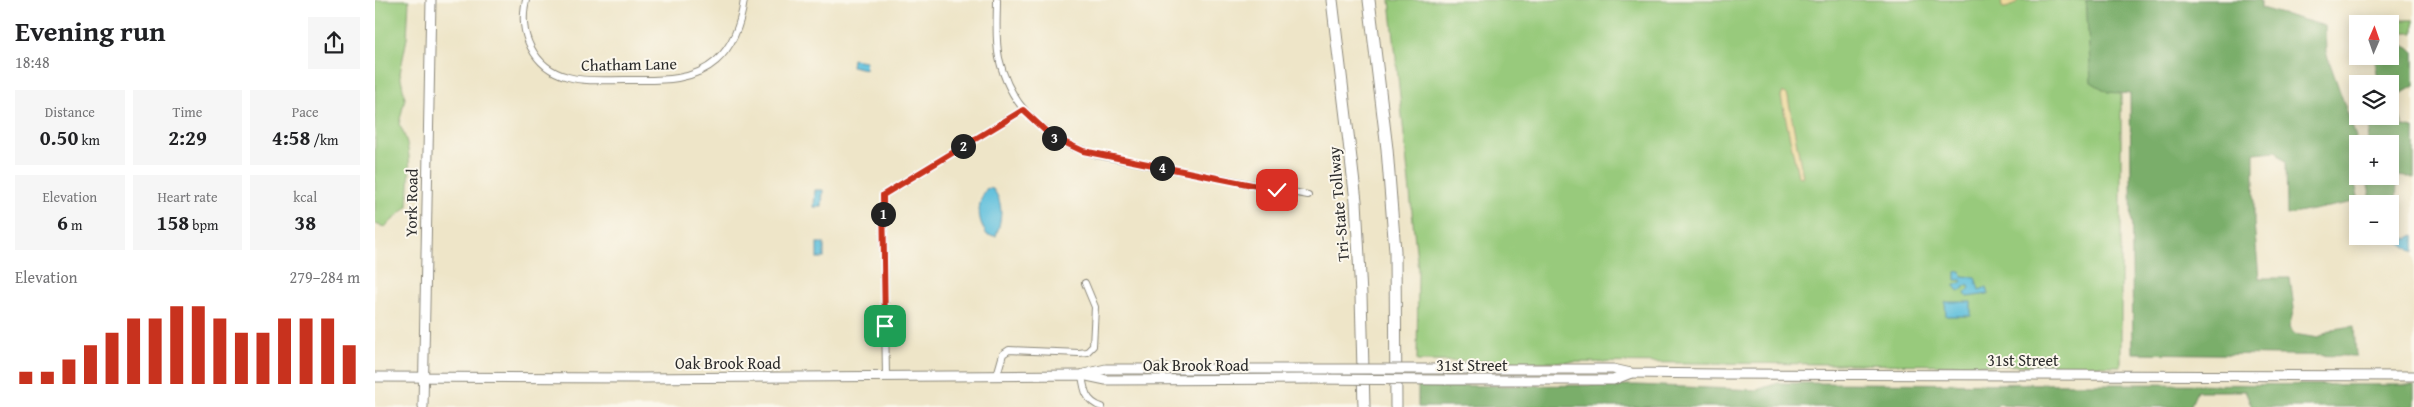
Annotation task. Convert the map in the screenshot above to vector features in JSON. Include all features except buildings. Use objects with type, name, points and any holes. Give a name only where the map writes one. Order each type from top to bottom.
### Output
[{"type":"highway","name":"Tri-State Tollway","points":[[1332,0],[1356,201],[1364,407]]},
{"type":"highway","points":[[1369,0],[1387,149],[1395,251],[1396,407]]},
{"type":"main road","name":"York Road","points":[[423,407],[431,0]]},
{"type":"main road","name":"Oak Brook Road","points":[[1081,375],[1106,369],[1311,369]]},
{"type":"main road","name":"31st Street","points":[[1311,369],[1613,369],[1631,373],[2414,376]]},
{"type":"main road","name":"31st Street","points":[[1311,379],[1613,380],[1631,373]]},
{"type":"main road","name":"Oak Brook Road","points":[[375,377],[1081,375],[1106,380],[1311,379]]},
{"type":"street","name":"Chatham Lane","points":[[526,0],[523,16],[527,40],[535,57],[548,68],[564,76],[576,79],[645,80],[683,77],[701,71],[716,61],[735,36],[744,0]]},
{"type":"street","points":[[997,0],[999,58],[1005,80],[1023,110],[1051,136],[1083,151],[1308,195]]},
{"type":"street","points":[[886,376],[883,195],[1023,110]]},
{"type":"street","points":[[997,376],[1003,354],[1009,350],[1079,353],[1087,352],[1093,346],[1095,307],[1085,283]]},
{"type":"street","points":[[1081,375],[1084,392],[1092,403],[1102,407]]},
{"type":"green space","points":[[375,0],[409,0],[407,38],[400,73],[405,98],[399,124],[404,134],[409,154],[408,206],[385,227],[375,224]]},
{"type":"green space","points":[[1390,0],[2121,0],[2121,366],[1417,361],[1418,270]]},
{"type":"green space","points":[[2086,0],[2261,0],[2261,8],[2325,26],[2326,52],[2349,117],[2349,125],[2352,125],[2355,135],[2349,135],[2349,185],[2355,185],[2358,195],[2349,195],[2349,203],[2287,215],[2286,162],[2276,151],[2254,153],[2254,223],[2259,278],[2290,278],[2294,308],[2289,328],[2294,334],[2318,338],[2333,329],[2354,326],[2356,356],[2133,353],[2130,94],[2108,92],[2091,82]]},
{"type":"green space","points":[[2399,20],[2414,20],[2414,33],[2399,33]]},
{"type":"green space","points":[[2399,43],[2414,51],[2414,86],[2399,95],[2399,75],[2377,75],[2376,65],[2399,65]]},
{"type":"green space","points":[[2399,114],[2403,126],[2414,128],[2414,178],[2399,176],[2399,135],[2369,135],[2370,125],[2399,125]]},
{"type":"green space","points":[[2368,185],[2397,185],[2396,195],[2370,195]]},
{"type":"green space","points":[[1778,383],[2414,385],[2414,407],[2252,407],[2245,391],[2197,391],[2190,407],[2048,407],[1997,404],[1997,407],[1418,407],[1418,386],[1636,385],[1757,390]]},
{"type":"sand","points":[[2001,0],[2018,0],[2013,6],[2004,8],[2002,7]]},
{"type":"sand","points":[[1783,92],[1788,97],[1803,177],[1798,176],[1781,97]]},
{"type":"water","points":[[852,59],[866,61],[865,69],[851,66]]},
{"type":"water","points":[[987,188],[993,189],[999,200],[1001,217],[996,236],[987,235],[981,223],[979,212],[981,200]]},
{"type":"water","points":[[815,190],[823,190],[822,207],[814,207]]},
{"type":"water","points":[[2414,235],[2414,253],[2399,240]]},
{"type":"water","points":[[817,243],[824,243],[824,258],[817,258]]},
{"type":"water","points":[[1961,271],[1962,276],[1975,277],[1979,290],[1987,287],[1989,294],[1967,297],[1965,293],[1970,288],[1968,284],[1959,292],[1954,286],[1962,282],[1961,280],[1956,280],[1956,272]]},
{"type":"water","points":[[1945,302],[1971,302],[1971,316],[1946,316]]},
{"type":"route","points":[[885,326],[883,195],[1023,110],[1051,136],[1083,151],[1277,190]]}]
